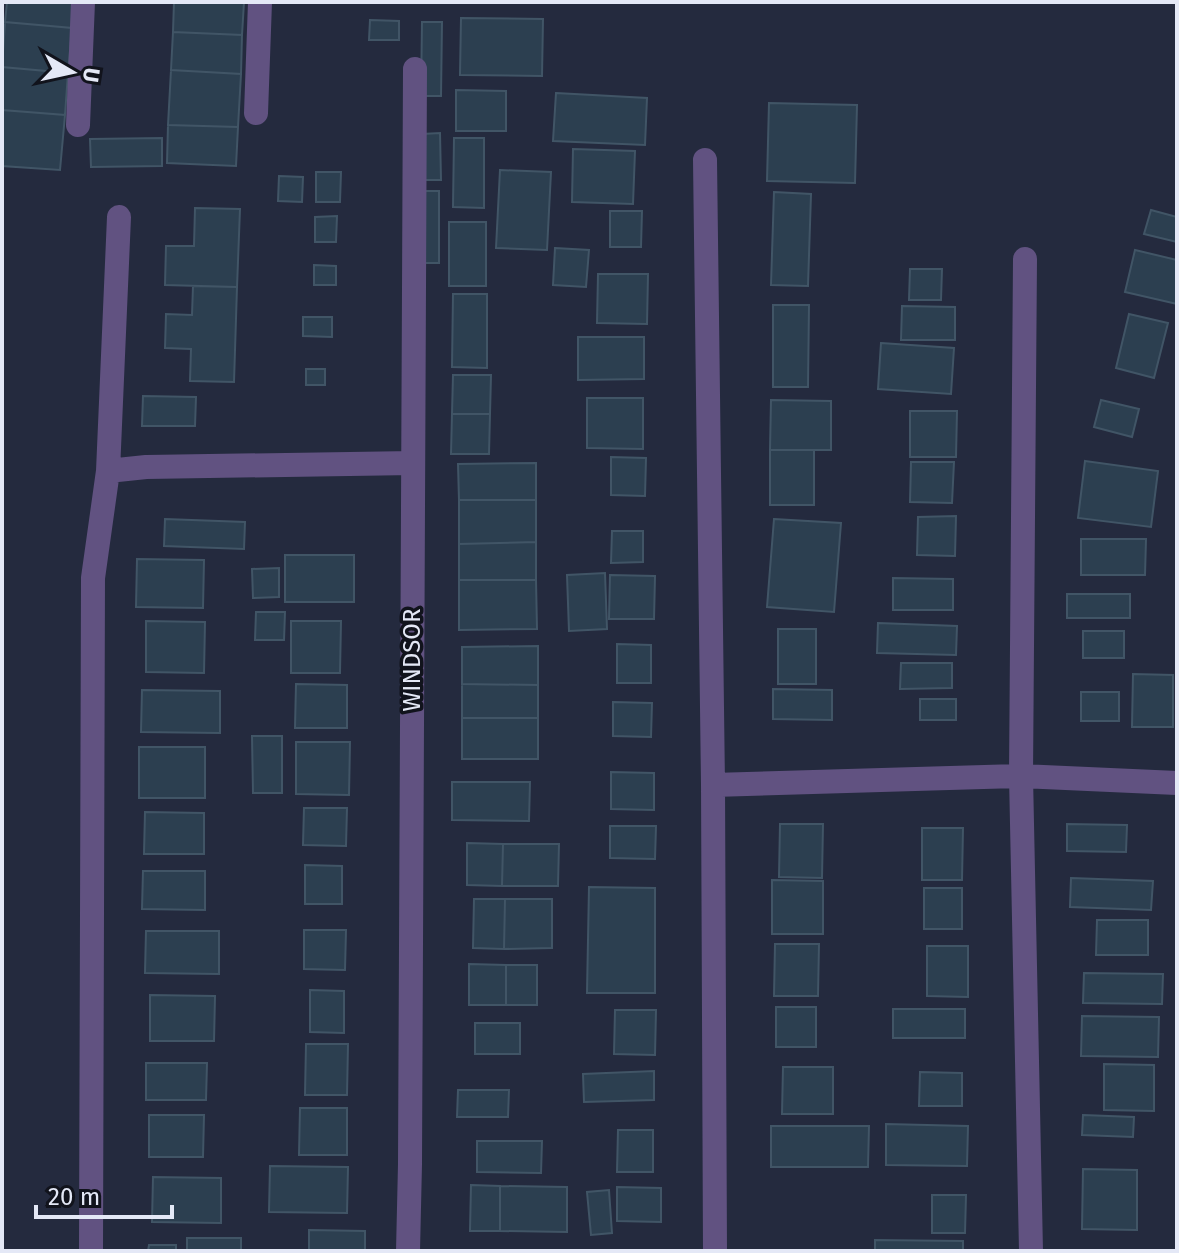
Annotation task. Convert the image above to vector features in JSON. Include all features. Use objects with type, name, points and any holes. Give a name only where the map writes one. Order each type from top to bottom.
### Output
[{"type":"street","points":[[78,125],[83,2]]},
{"type":"street","points":[[256,113],[260,2]]},
{"type":"street","name":"WINDSOR","points":[[408,1251],[415,69]]},
{"type":"street","points":[[705,160],[715,1251]]},
{"type":"street","points":[[91,1251],[93,578],[108,471],[119,217]]},
{"type":"street","points":[[1025,259],[1021,776],[1031,1251]]},
{"type":"street","points":[[108,471],[146,467],[413,463]]},
{"type":"street","points":[[713,785],[1021,776],[1177,783]]},
{"type":"building","points":[[7,2],[74,2],[72,28],[5,22]]},
{"type":"building","points":[[174,2],[244,2],[242,35],[173,32]]},
{"type":"building","points":[[461,18],[543,19],[542,76],[460,75]]},
{"type":"building","points":[[370,20],[399,21],[399,40],[369,40]]},
{"type":"building","points":[[5,22],[72,28],[68,73],[2,67]]},
{"type":"building","points":[[422,22],[442,22],[441,96],[421,96]]},
{"type":"building","points":[[173,32],[242,35],[241,74],[171,70]]},
{"type":"building","points":[[2,67],[68,73],[65,115],[2,110]]},
{"type":"building","points":[[171,70],[241,74],[238,127],[168,125]]},
{"type":"building","points":[[456,90],[506,91],[506,131],[456,131]]},
{"type":"building","points":[[556,93],[647,98],[645,145],[553,141]]},
{"type":"building","points":[[769,103],[857,105],[855,183],[767,181]]},
{"type":"building","points":[[2,110],[65,115],[60,170],[2,166]]},
{"type":"building","points":[[168,125],[238,127],[236,166],[167,163]]},
{"type":"building","points":[[440,133],[441,180],[423,180],[422,134]]},
{"type":"building","points":[[162,138],[162,166],[91,167],[90,139]]},
{"type":"building","points":[[454,138],[484,138],[484,208],[453,207]]},
{"type":"building","points":[[573,149],[635,151],[633,204],[572,202]]},
{"type":"building","points":[[500,170],[551,172],[547,250],[496,248]]},
{"type":"building","points":[[316,172],[341,172],[340,202],[316,202]]},
{"type":"building","points":[[279,176],[303,177],[302,202],[278,201]]},
{"type":"building","points":[[419,191],[439,191],[439,263],[420,263]]},
{"type":"building","points":[[774,192],[811,194],[808,286],[771,285]]},
{"type":"building","points":[[195,208],[240,209],[237,287],[165,285],[166,246],[194,246]]},
{"type":"building","points":[[1151,210],[1177,217],[1177,242],[1144,234]]},
{"type":"building","points":[[610,211],[642,211],[641,247],[610,247]]},
{"type":"building","points":[[337,216],[336,242],[315,242],[315,217]]},
{"type":"building","points":[[449,222],[486,222],[486,286],[449,286]]},
{"type":"building","points":[[555,248],[589,250],[586,287],[553,285]]},
{"type":"building","points":[[1135,250],[1177,260],[1177,304],[1125,292]]},
{"type":"building","points":[[314,265],[336,266],[336,285],[314,285]]},
{"type":"building","points":[[910,269],[942,269],[941,300],[909,300]]},
{"type":"building","points":[[598,274],[648,274],[647,324],[597,323]]},
{"type":"building","points":[[193,286],[237,287],[234,382],[190,381],[191,349],[165,348],[166,314],[192,315]]},
{"type":"building","points":[[453,294],[487,294],[487,368],[452,367]]},
{"type":"building","points":[[773,305],[809,305],[808,387],[773,387]]},
{"type":"building","points":[[902,306],[955,307],[955,340],[901,340]]},
{"type":"building","points":[[1129,314],[1168,323],[1154,378],[1116,368]]},
{"type":"building","points":[[303,317],[332,317],[332,337],[303,336]]},
{"type":"building","points":[[578,337],[644,337],[644,379],[578,380]]},
{"type":"building","points":[[881,343],[954,348],[951,394],[878,389]]},
{"type":"building","points":[[306,369],[325,369],[325,385],[306,385]]},
{"type":"building","points":[[453,375],[491,375],[490,414],[452,414]]},
{"type":"building","points":[[143,396],[196,397],[195,426],[142,426]]},
{"type":"building","points":[[587,398],[643,398],[643,449],[587,448]]},
{"type":"building","points":[[771,400],[831,401],[831,450],[770,450]]},
{"type":"building","points":[[1101,400],[1139,409],[1132,437],[1094,427]]},
{"type":"building","points":[[910,411],[957,411],[956,457],[910,457]]},
{"type":"building","points":[[452,414],[490,414],[489,454],[451,454]]},
{"type":"building","points":[[770,450],[814,450],[814,505],[770,505]]},
{"type":"building","points":[[611,457],[646,458],[645,496],[611,495]]},
{"type":"building","points":[[1085,461],[1158,471],[1151,527],[1078,518]]},
{"type":"building","points":[[911,462],[954,462],[952,503],[910,502]]},
{"type":"building","points":[[536,463],[536,500],[459,500],[458,464]]},
{"type":"building","points":[[459,500],[536,500],[536,542],[459,544]]},
{"type":"building","points":[[956,516],[955,556],[917,555],[918,517]]},
{"type":"building","points":[[165,519],[245,522],[244,549],[164,546]]},
{"type":"building","points":[[774,519],[841,523],[834,612],[767,607]]},
{"type":"building","points":[[612,531],[643,531],[643,562],[611,563]]},
{"type":"building","points":[[1081,539],[1146,539],[1145,575],[1081,575]]},
{"type":"building","points":[[536,542],[536,580],[459,580],[459,544]]},
{"type":"building","points":[[285,555],[354,555],[354,602],[285,602]]},
{"type":"building","points":[[137,559],[204,560],[203,608],[136,607]]},
{"type":"building","points":[[279,568],[279,597],[253,598],[252,569]]},
{"type":"building","points":[[605,573],[607,629],[569,631],[567,575]]},
{"type":"building","points":[[610,575],[655,576],[654,619],[609,619]]},
{"type":"building","points":[[893,578],[953,579],[953,610],[893,610]]},
{"type":"building","points":[[459,580],[536,580],[537,629],[459,630]]},
{"type":"building","points":[[1067,594],[1130,594],[1130,618],[1067,618]]},
{"type":"building","points":[[256,612],[285,612],[284,640],[255,640]]},
{"type":"building","points":[[146,621],[205,622],[204,673],[146,672]]},
{"type":"building","points":[[291,621],[341,621],[340,673],[291,673]]},
{"type":"building","points":[[878,623],[957,626],[956,655],[877,653]]},
{"type":"building","points":[[778,629],[816,629],[816,684],[778,684]]},
{"type":"building","points":[[1083,631],[1124,631],[1124,658],[1083,658]]},
{"type":"building","points":[[617,644],[651,645],[651,683],[617,683]]},
{"type":"building","points":[[538,646],[538,685],[462,684],[462,647]]},
{"type":"building","points":[[901,663],[952,663],[952,688],[900,689]]},
{"type":"building","points":[[1133,674],[1173,675],[1173,727],[1132,727]]},
{"type":"building","points":[[296,684],[347,685],[347,728],[295,728]]},
{"type":"building","points":[[462,684],[538,685],[538,718],[462,718]]},
{"type":"building","points":[[773,689],[832,690],[832,720],[773,719]]},
{"type":"building","points":[[142,690],[220,691],[220,733],[141,732]]},
{"type":"building","points":[[1081,692],[1119,692],[1119,721],[1081,721]]},
{"type":"building","points":[[920,699],[956,699],[956,720],[920,720]]},
{"type":"building","points":[[613,702],[652,703],[651,737],[613,736]]},
{"type":"building","points":[[462,718],[538,718],[538,759],[462,759]]},
{"type":"building","points":[[252,736],[282,736],[282,793],[253,793]]},
{"type":"building","points":[[296,742],[350,742],[349,795],[296,794]]},
{"type":"building","points":[[139,747],[205,747],[205,798],[139,798]]},
{"type":"building","points":[[611,772],[654,773],[654,810],[611,809]]},
{"type":"building","points":[[452,782],[530,782],[529,821],[452,820]]},
{"type":"building","points":[[304,808],[347,808],[346,846],[303,845]]},
{"type":"building","points":[[145,812],[204,813],[204,854],[144,854]]},
{"type":"building","points":[[780,824],[823,824],[822,878],[779,877]]},
{"type":"building","points":[[1067,824],[1127,825],[1126,852],[1067,851]]},
{"type":"building","points":[[610,826],[656,826],[655,859],[610,858]]},
{"type":"building","points":[[922,828],[963,828],[962,880],[922,880]]},
{"type":"building","points":[[467,843],[503,844],[502,886],[467,885]]},
{"type":"building","points":[[503,844],[559,844],[558,886],[502,886]]},
{"type":"building","points":[[305,865],[342,866],[342,904],[305,904]]},
{"type":"building","points":[[143,871],[205,871],[205,910],[142,909]]},
{"type":"building","points":[[1071,878],[1153,881],[1151,910],[1070,907]]},
{"type":"building","points":[[772,880],[823,881],[823,934],[772,934]]},
{"type":"building","points":[[589,887],[655,888],[655,993],[587,993]]},
{"type":"building","points":[[924,888],[962,888],[962,929],[924,929]]},
{"type":"building","points":[[474,899],[505,899],[504,949],[473,948]]},
{"type":"building","points":[[505,899],[552,899],[552,948],[504,949]]},
{"type":"building","points":[[1097,920],[1148,920],[1148,955],[1096,955]]},
{"type":"building","points":[[304,930],[346,930],[345,970],[304,969]]},
{"type":"building","points":[[146,931],[219,931],[219,974],[145,973]]},
{"type":"building","points":[[775,944],[819,944],[818,996],[774,996]]},
{"type":"building","points":[[927,946],[968,946],[968,997],[927,996]]},
{"type":"building","points":[[469,964],[506,965],[506,1005],[469,1005]]},
{"type":"building","points":[[506,965],[537,965],[537,1005],[506,1005]]},
{"type":"building","points":[[1084,973],[1163,974],[1162,1004],[1083,1003]]},
{"type":"building","points":[[310,990],[344,991],[344,1033],[310,1032]]},
{"type":"building","points":[[150,995],[215,996],[214,1041],[150,1041]]},
{"type":"building","points":[[776,1007],[816,1007],[816,1047],[776,1047]]},
{"type":"building","points":[[893,1009],[965,1009],[965,1038],[893,1038]]},
{"type":"building","points":[[615,1010],[656,1010],[655,1055],[614,1054]]},
{"type":"building","points":[[1082,1016],[1159,1017],[1158,1057],[1081,1056]]},
{"type":"building","points":[[475,1023],[520,1023],[520,1054],[475,1054]]},
{"type":"building","points":[[306,1044],[348,1044],[347,1095],[305,1095]]},
{"type":"building","points":[[146,1063],[207,1063],[206,1100],[146,1100]]},
{"type":"building","points":[[1104,1064],[1154,1065],[1154,1111],[1104,1110]]},
{"type":"building","points":[[783,1067],[833,1067],[833,1114],[782,1114]]},
{"type":"building","points":[[654,1071],[654,1100],[584,1102],[583,1074]]},
{"type":"building","points":[[920,1072],[962,1073],[962,1106],[919,1106]]},
{"type":"building","points":[[458,1090],[509,1090],[508,1117],[457,1117]]},
{"type":"building","points":[[300,1108],[347,1108],[347,1155],[299,1155]]},
{"type":"building","points":[[149,1115],[204,1115],[203,1157],[149,1157]]},
{"type":"building","points":[[1083,1115],[1134,1117],[1133,1137],[1082,1135]]},
{"type":"building","points":[[886,1124],[968,1126],[967,1166],[886,1165]]},
{"type":"building","points":[[771,1126],[869,1126],[868,1167],[771,1167]]},
{"type":"building","points":[[618,1130],[653,1130],[653,1172],[617,1172]]},
{"type":"building","points":[[477,1141],[542,1141],[541,1173],[477,1172]]},
{"type":"building","points":[[270,1166],[348,1167],[347,1213],[269,1212]]},
{"type":"building","points":[[1083,1169],[1137,1170],[1137,1230],[1082,1229]]},
{"type":"building","points":[[153,1177],[221,1178],[221,1223],[152,1222]]},
{"type":"building","points":[[471,1185],[500,1186],[500,1231],[470,1231]]},
{"type":"building","points":[[500,1186],[567,1187],[567,1232],[500,1231]]},
{"type":"building","points":[[617,1187],[661,1188],[661,1222],[617,1221]]},
{"type":"building","points":[[609,1190],[612,1233],[591,1235],[587,1192]]},
{"type":"building","points":[[932,1195],[966,1195],[965,1233],[932,1233]]},
{"type":"building","points":[[309,1230],[365,1231],[365,1251],[309,1251]]},
{"type":"building","points":[[187,1238],[241,1238],[241,1251],[187,1251]]},
{"type":"building","points":[[875,1240],[963,1241],[963,1251],[875,1251]]},
{"type":"building","points":[[149,1245],[176,1245],[176,1251],[148,1251]]}]
